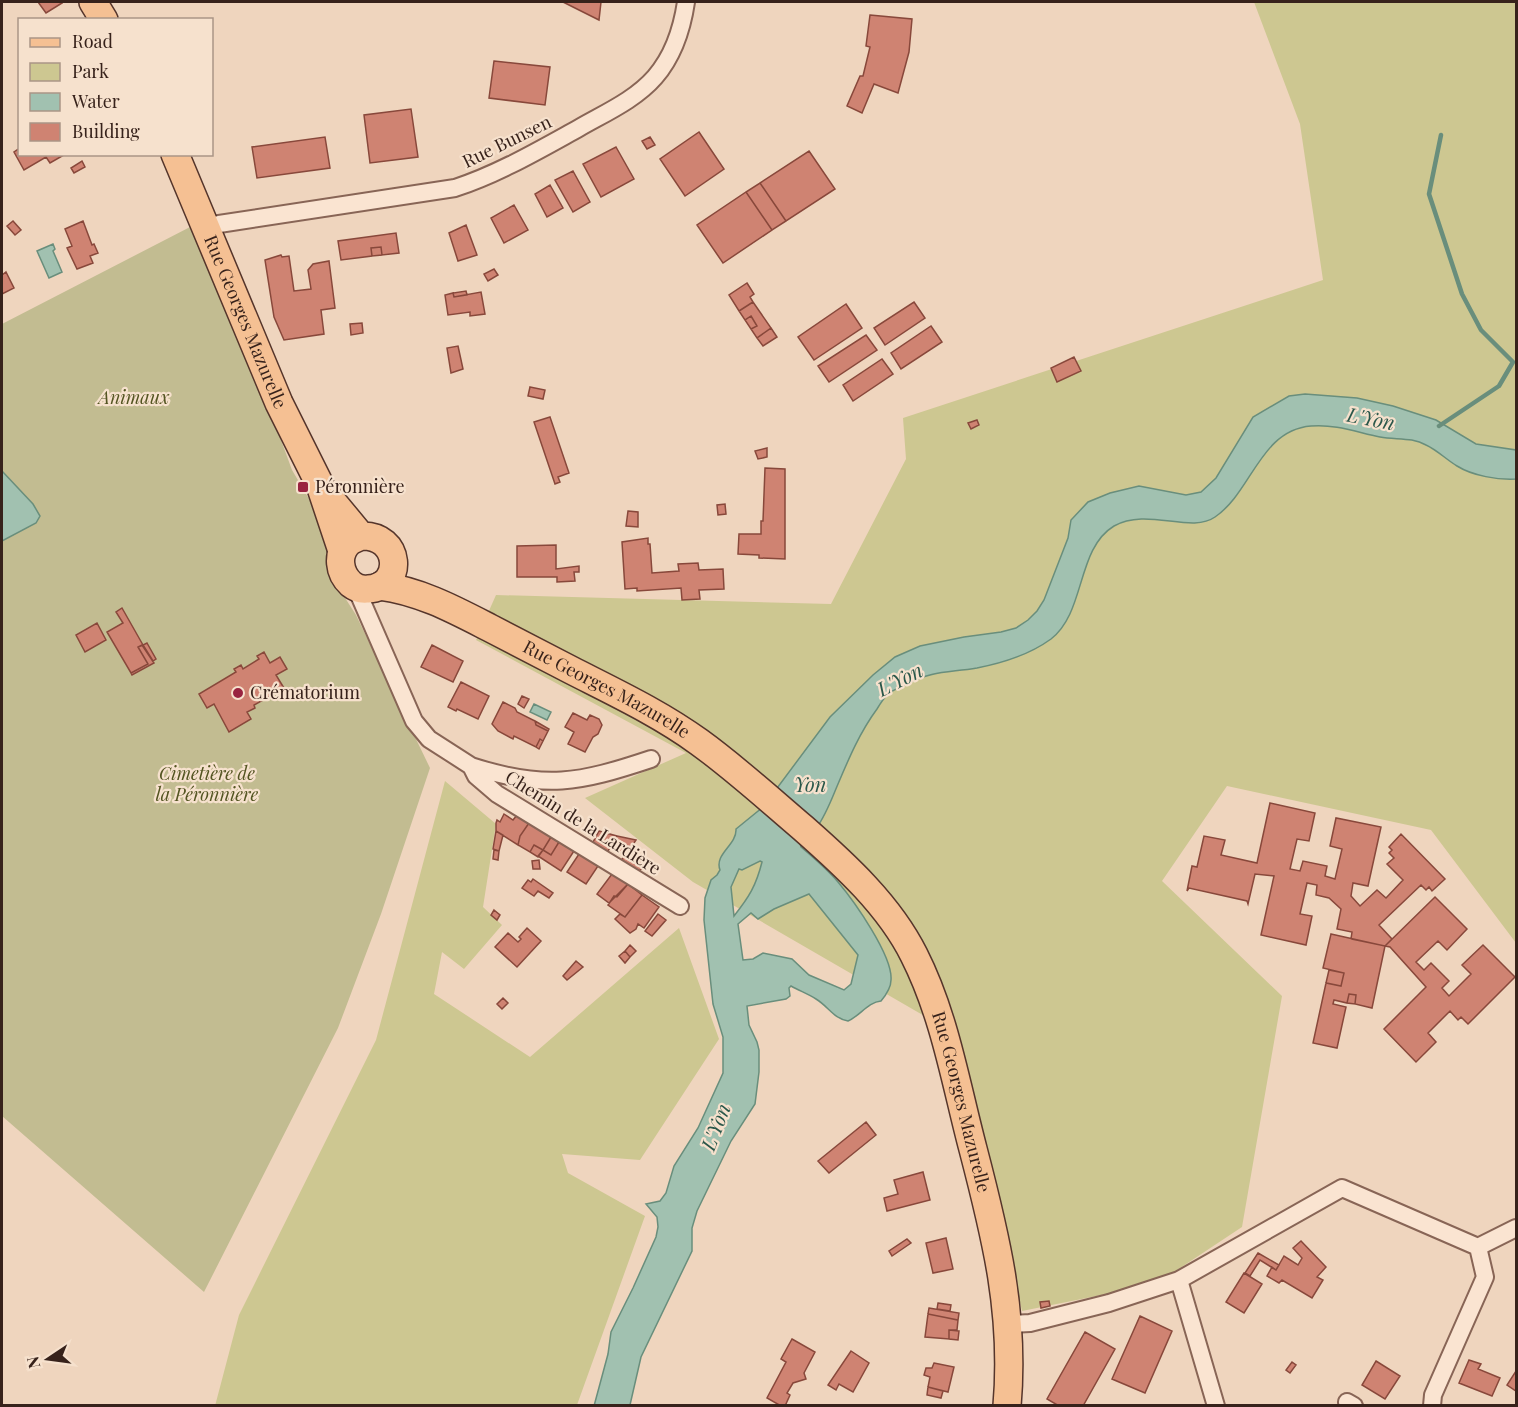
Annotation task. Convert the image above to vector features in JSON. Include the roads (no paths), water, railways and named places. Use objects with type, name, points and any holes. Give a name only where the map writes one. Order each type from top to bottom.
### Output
[{"type":"main road","points":[[93,2],[103,18]]},
{"type":"main road","name":"Rue Georges Mazurelle","points":[[176,156],[279,403],[352,543]]},
{"type":"main road","points":[[378,538],[392,553],[376,581],[348,581],[341,571],[340,561],[352,543],[378,538]]},
{"type":"main road","name":"Rue Georges Mazurelle","points":[[376,581],[446,605],[646,709],[698,741],[813,837],[855,876],[890,916],[913,952],[926,981],[944,1036],[984,1192],[1002,1269],[1009,1324],[1010,1377],[1007,1406]]},
{"type":"street","name":"Rue Bunsen","points":[[207,227],[454,188],[482,180],[630,100],[654,79],[668,61],[682,27],[686,2]]},
{"type":"street","name":"Chemin de la Lardière","points":[[376,581],[370,621],[414,721],[429,740],[471,766],[496,774],[535,781],[559,782],[588,778],[651,759]]},
{"type":"street","name":"Chemin de la Lardière","points":[[471,766],[476,776],[497,794],[680,906]]},
{"type":"street","points":[[1009,1324],[1030,1323],[1109,1303],[1179,1280],[1342,1188],[1478,1247]]},
{"type":"street","points":[[1478,1247],[1516,1228]]},
{"type":"street","points":[[1432,1406],[1433,1395],[1485,1276],[1478,1247]]},
{"type":"street","points":[[1179,1280],[1216,1406]]},
{"type":"water","points":[[53,244],[55,249],[53,251],[62,272],[49,278],[37,251]]},
{"type":"water","points":[[1305,394],[1357,398],[1393,406],[1436,420],[1476,444],[1516,450],[1516,479],[1494,478],[1470,472],[1421,442],[1380,437],[1329,426],[1311,426],[1294,430],[1280,438],[1268,450],[1228,506],[1215,517],[1194,523],[1154,519],[1127,521],[1114,526],[1102,536],[1093,550],[1070,613],[1062,627],[1043,645],[996,664],[924,677],[888,694],[860,736],[820,822],[800,843],[801,847],[838,882],[871,929],[886,957],[890,970],[889,989],[881,1001],[872,1004],[848,1021],[835,1015],[816,999],[791,986],[790,996],[786,999],[747,1006],[749,1025],[759,1050],[755,1104],[731,1141],[697,1211],[692,1228],[692,1251],[641,1357],[630,1405],[594,1406],[608,1354],[611,1332],[656,1237],[657,1217],[646,1204],[660,1201],[666,1193],[674,1166],[698,1128],[723,1073],[723,1037],[713,1004],[704,920],[705,898],[711,880],[720,870],[720,859],[733,840],[736,829],[763,807],[830,717],[895,657],[920,646],[1016,628],[1028,620],[1044,600],[1068,538],[1071,520],[1088,502],[1110,493],[1139,486],[1186,495],[1201,492],[1216,478],[1253,417],[1289,396]],"holes":[[[762,862],[754,885],[734,916],[731,887],[739,869],[742,870]],[[809,894],[858,955],[851,984],[844,990],[809,975],[792,959],[763,953],[753,959],[743,960],[738,924],[751,913],[758,919],[774,909]]]},
{"type":"water","points":[[2,471],[33,504],[40,516],[36,523],[2,541]]},
{"type":"water","points":[[534,704],[551,712],[547,720],[530,712]]},
{"type":"waterway","points":[[1439,426],[1499,386],[1513,362],[1481,330],[1462,294],[1429,194],[1441,135]]},
{"type":"place","name":"Péronnière","points":[[303,487]]},
{"type":"place","name":"Crématorium","points":[[238,693]]},
{"type":"park label","name":"Animaux","points":[[134,398]]},
{"type":"park label","name":"Cimetière de la Péronnière","points":[[207,784]]},
{"type":"water label","name":"L'Yon","points":[[1371,419]]},
{"type":"water label","name":"L'Yon","points":[[900,680]]},
{"type":"water label","name":"Yon","points":[[810,785]]},
{"type":"water label","name":"L'Yon","points":[[716,1127]]}]
